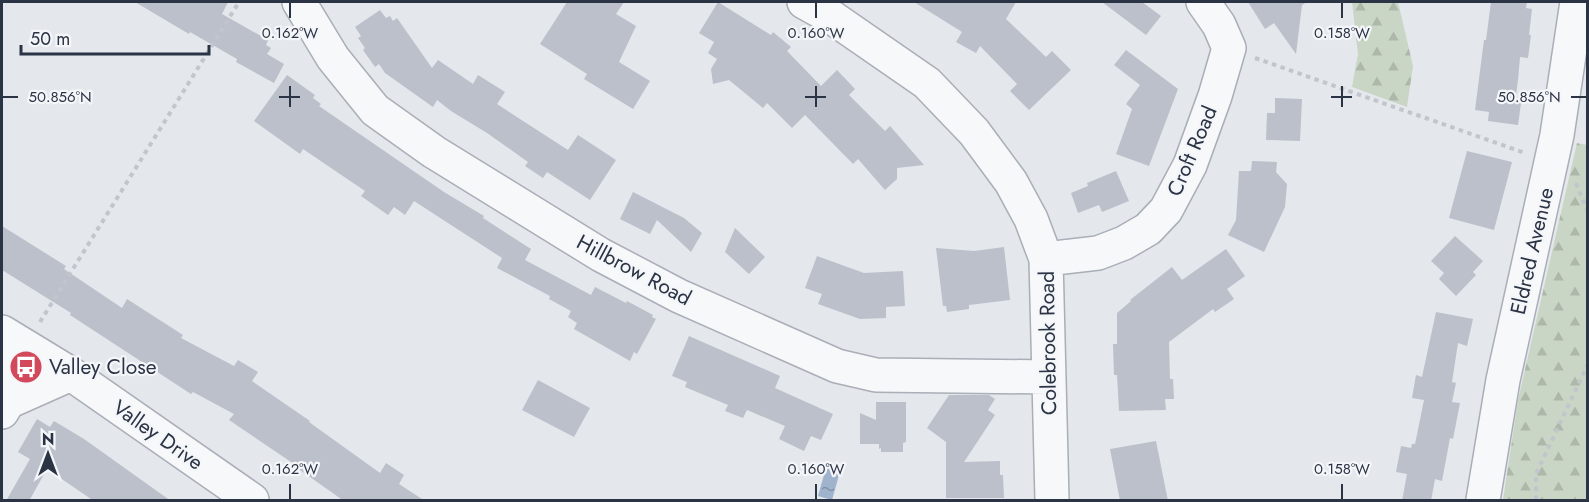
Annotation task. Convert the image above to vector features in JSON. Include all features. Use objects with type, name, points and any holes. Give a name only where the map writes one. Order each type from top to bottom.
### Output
[{"type":"street","name":"Hillbrow Road","points":[[299,2],[333,58],[375,110],[434,152],[601,255],[679,296],[837,366],[876,375],[1049,377]]},
{"type":"street","name":"Colebrook Road","points":[[804,2],[833,18],[927,83],[974,132],[1011,182],[1031,219],[1046,259],[1052,501]]},
{"type":"street","points":[[1203,2],[1219,25],[1229,48]]},
{"type":"street","name":"Eldred Avenue","points":[[1483,501],[1503,380],[1557,135],[1577,2]]},
{"type":"street","name":"Croft Road","points":[[1046,259],[1098,253],[1124,243],[1148,229],[1166,210],[1190,165],[1215,96],[1229,48]]},
{"type":"street","name":"Valley Drive","points":[[10,348],[71,374],[252,501]]},
{"type":"street","points":[[4,407],[10,348]]},
{"type":"street","points":[[4,407],[71,374]]},
{"type":"path","points":[[10,348],[239,2]]},
{"type":"path","points":[[1229,48],[1551,163]]},
{"type":"path","points":[[1536,501],[1536,474],[1587,364]]},
{"type":"green space","points":[[1352,2],[1398,2],[1413,66],[1407,107],[1352,87],[1358,54]]},
{"type":"green space","points":[[1577,143],[1588,145],[1587,500],[1503,500],[1518,400]]},
{"type":"water","points":[[827,464],[841,468],[832,500],[818,496]]},
{"type":"building","points":[[135,2],[228,2],[222,14],[268,40],[266,45],[271,48],[267,54],[284,64],[274,83],[236,62],[237,59]]},
{"type":"building","points":[[567,2],[624,2],[616,14],[636,26],[619,62],[650,81],[633,109],[584,79],[587,74],[540,44]]},
{"type":"building","points":[[718,2],[771,35],[773,32],[791,47],[787,51],[821,86],[837,70],[855,89],[849,95],[885,131],[890,126],[924,165],[897,168],[897,179],[885,190],[858,159],[853,164],[805,115],[792,128],[767,103],[763,108],[729,80],[713,84],[711,69],[717,59],[708,53],[714,42],[699,33]]},
{"type":"building","points":[[914,2],[1016,2],[1006,19],[1046,57],[1052,51],[1071,70],[1029,110],[1010,91],[1017,84],[980,46],[976,53],[956,42],[962,32]]},
{"type":"building","points":[[1102,2],[1142,2],[1161,16],[1146,35]]},
{"type":"building","points":[[1248,2],[1307,2],[1302,5],[1296,54],[1274,23],[1265,29]]},
{"type":"building","points":[[1491,2],[1527,2],[1526,8],[1532,9],[1528,58],[1520,57],[1515,102],[1521,103],[1518,125],[1488,121],[1489,112],[1475,110]]},
{"type":"building","points":[[380,10],[386,18],[390,16],[393,21],[397,18],[432,68],[438,60],[473,84],[478,75],[505,92],[497,104],[568,150],[578,135],[616,160],[590,200],[547,172],[543,178],[525,166],[528,162],[487,133],[437,100],[433,107],[385,73],[379,64],[375,67],[363,50],[365,48],[358,38],[361,36],[355,27]]},
{"type":"building","points":[[1126,50],[1178,89],[1149,166],[1116,154],[1132,109],[1126,104],[1140,85],[1114,65]]},
{"type":"building","points":[[287,75],[315,95],[313,98],[321,104],[319,106],[531,249],[525,260],[591,295],[595,287],[653,315],[652,317],[656,319],[637,354],[634,352],[630,361],[574,329],[577,323],[568,317],[571,311],[549,299],[550,296],[497,268],[502,258],[414,201],[405,215],[394,207],[388,215],[361,196],[365,191],[303,149],[300,154],[254,121]]},
{"type":"building","points":[[1275,98],[1302,99],[1300,141],[1266,140],[1267,113],[1275,113]]},
{"type":"building","points":[[1467,151],[1512,162],[1494,230],[1449,218]]},
{"type":"building","points":[[1252,161],[1277,162],[1276,172],[1287,184],[1285,207],[1264,252],[1228,235],[1236,220],[1239,171],[1251,171]]},
{"type":"building","points":[[1116,171],[1129,201],[1102,212],[1099,205],[1078,213],[1071,193],[1088,186],[1087,183]]},
{"type":"building","points":[[633,192],[684,218],[702,233],[691,252],[657,220],[650,234],[620,219]]},
{"type":"building","points":[[2,226],[66,266],[64,269],[122,308],[127,299],[183,335],[181,338],[234,366],[238,360],[258,372],[252,381],[380,473],[386,463],[404,475],[399,484],[425,501],[344,501],[229,420],[234,414],[193,392],[191,394],[70,315],[71,313],[2,270]]},
{"type":"building","points":[[735,228],[765,257],[749,274],[725,252]]},
{"type":"building","points":[[1455,236],[1483,261],[1473,272],[1476,275],[1456,296],[1439,279],[1444,273],[1431,261]]},
{"type":"building","points":[[1004,247],[1010,300],[969,305],[969,309],[947,312],[946,306],[943,306],[936,248],[974,251]]},
{"type":"building","points":[[1226,249],[1245,276],[1227,289],[1234,299],[1215,312],[1213,309],[1169,342],[1170,379],[1173,379],[1174,399],[1165,399],[1166,410],[1119,411],[1113,344],[1117,344],[1117,313],[1172,267],[1182,280]]},
{"type":"building","points":[[817,256],[864,273],[903,271],[905,306],[886,307],[886,318],[860,319],[818,304],[822,294],[805,288]]},
{"type":"building","points":[[1436,312],[1473,319],[1467,346],[1458,343],[1452,382],[1456,383],[1452,402],[1460,403],[1453,439],[1450,438],[1442,481],[1435,479],[1431,501],[1402,501],[1407,474],[1396,472],[1401,446],[1411,448],[1412,444],[1415,444],[1424,400],[1412,398],[1416,375],[1422,377]]},
{"type":"building","points":[[689,336],[780,376],[775,388],[833,414],[821,440],[811,436],[804,451],[779,439],[785,426],[747,410],[743,418],[725,411],[728,405],[685,387],[687,382],[672,376]]},
{"type":"building","points":[[538,380],[590,408],[574,437],[522,410]]},
{"type":"building","points":[[949,395],[989,395],[995,399],[988,410],[995,415],[964,462],[1000,461],[1004,498],[946,498],[946,442],[927,428]]},
{"type":"building","points":[[876,402],[906,402],[906,442],[903,443],[903,452],[881,452],[879,444],[860,444],[860,413],[876,420]]},
{"type":"building","points":[[37,419],[50,427],[54,421],[84,439],[171,501],[94,501],[47,469],[29,501],[6,501],[30,459],[18,452]]},
{"type":"building","points":[[1156,441],[1168,501],[1120,501],[1110,449]]},
{"type":"place","name":"Valley Close","points":[[26,367]]}]
